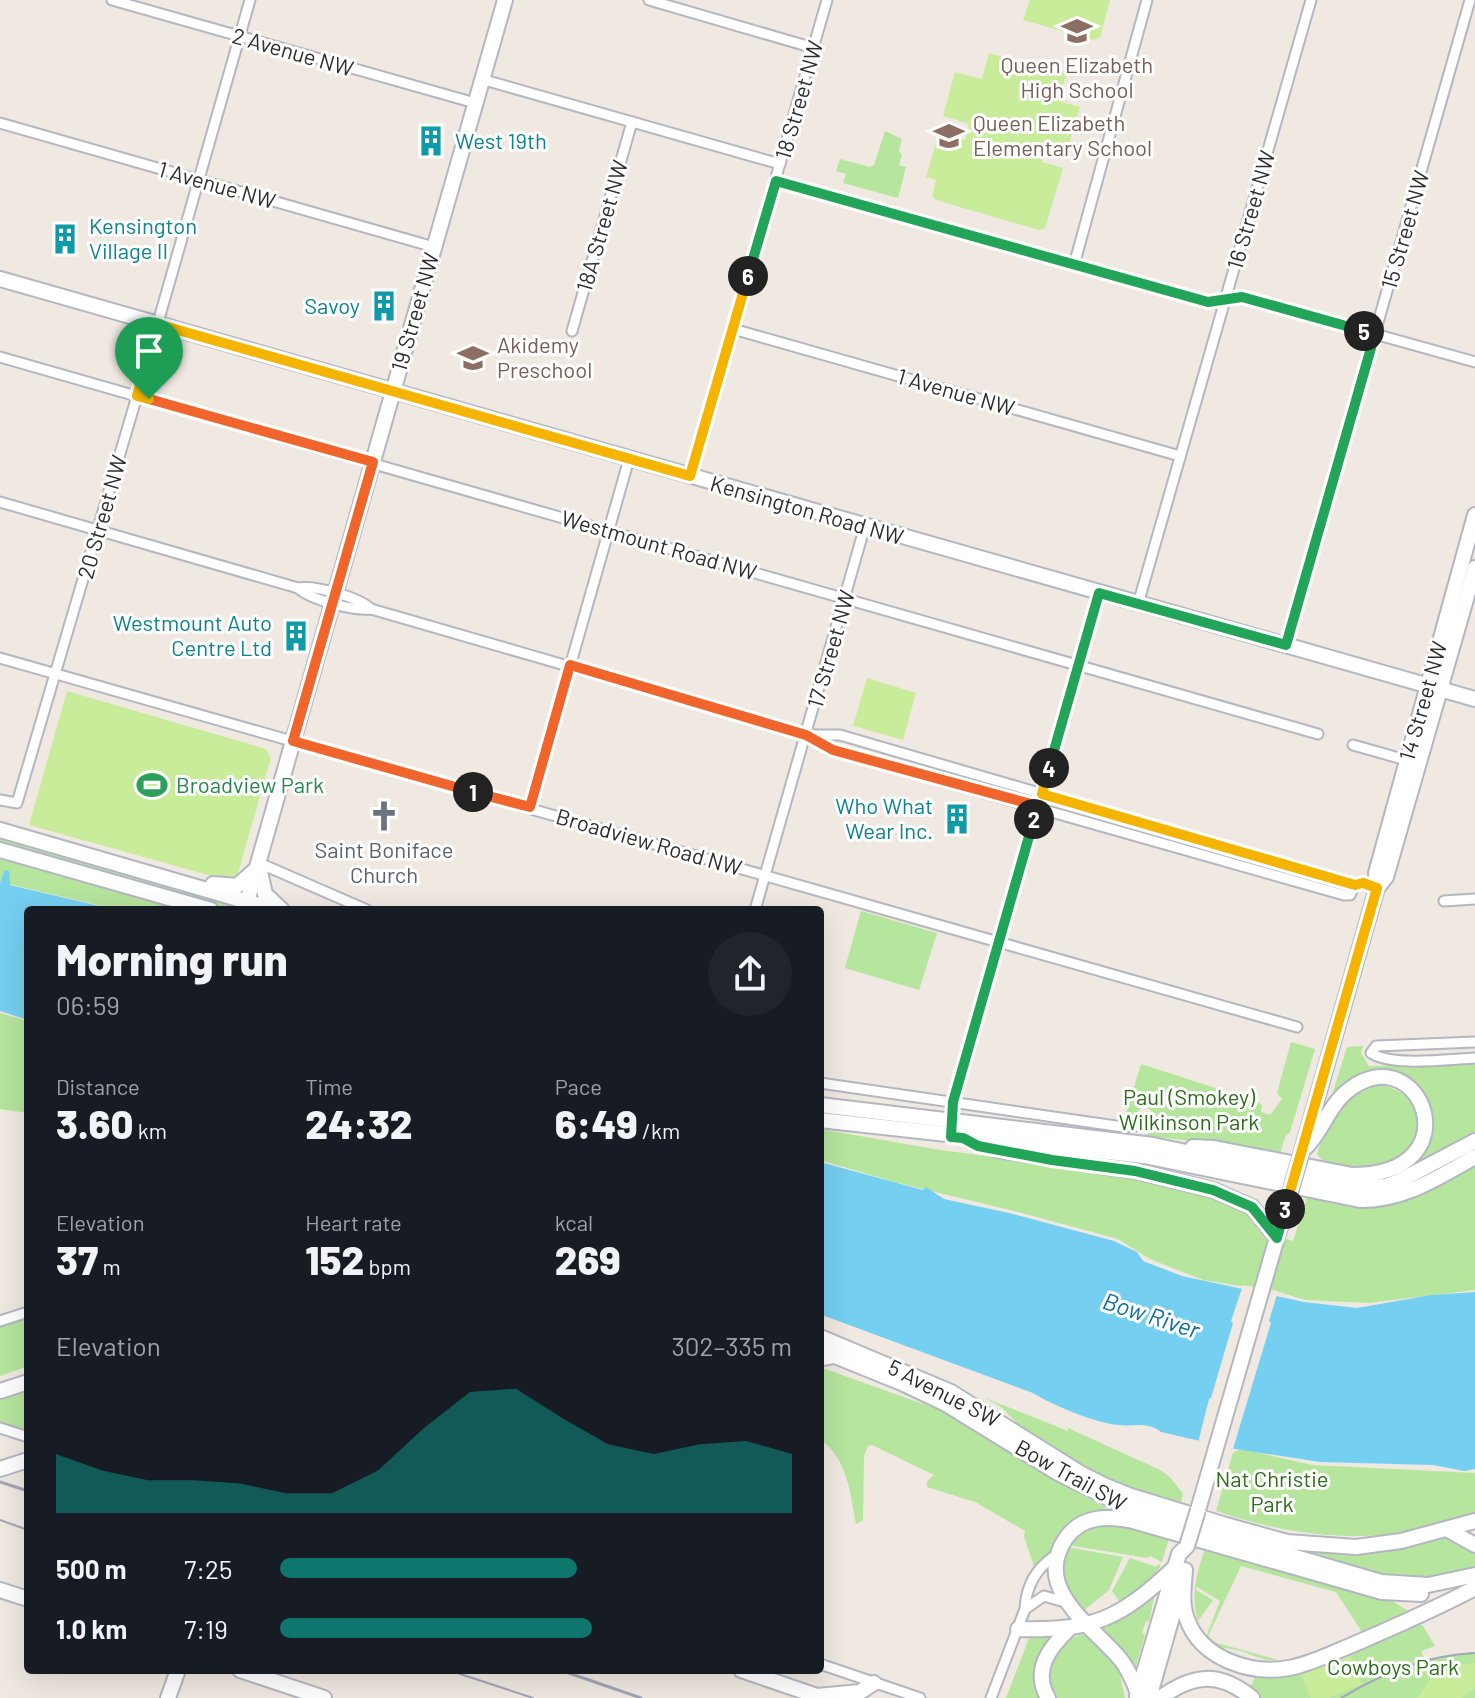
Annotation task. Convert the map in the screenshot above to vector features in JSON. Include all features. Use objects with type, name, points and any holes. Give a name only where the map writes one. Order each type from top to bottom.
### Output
[{"type":"main road","name":"19 Street NW","points":[[249,906],[256,867],[505,0]]},
{"type":"main road","name":"Kensington Road NW","points":[[0,279],[1475,699]]},
{"type":"main road","name":"14 Street NW","points":[[1377,888],[1386,877],[1475,515]]},
{"type":"main road","name":"14 Street NW","points":[[1180,1568],[1179,1554],[1187,1546],[1198,1510],[1377,888],[1376,873],[1406,760],[1434,687],[1469,612],[1475,568]]},
{"type":"main road","points":[[0,830],[61,840],[222,886],[237,886],[256,867],[265,894],[278,906]]},
{"type":"main road","points":[[0,830],[249,906]]},
{"type":"main road","points":[[0,850],[197,906]]},
{"type":"main road","points":[[824,1120],[1214,1148],[1352,1175],[1371,1175],[1397,1168],[1415,1152],[1425,1132],[1424,1111],[1407,1085],[1388,1078],[1369,1078],[1339,1099],[1315,1138],[1302,1151]]},
{"type":"main road","points":[[824,1106],[955,1132],[1180,1162],[1360,1200],[1386,1200],[1411,1191],[1475,1157]]},
{"type":"main road","points":[[955,1132],[978,1146],[1146,1173],[1213,1190],[1252,1207],[1277,1238]]},
{"type":"main road","points":[[1153,1145],[1356,1188],[1386,1186],[1399,1181],[1475,1141]]},
{"type":"main road","name":"5 Avenue SW","points":[[824,1339],[951,1392],[1080,1473],[1131,1496],[1287,1542],[1356,1547],[1448,1530],[1475,1521]]},
{"type":"main road","name":"Bow Trail SW","points":[[824,1351],[946,1404],[1058,1473],[1128,1508],[1381,1582],[1428,1585],[1475,1578]]},
{"type":"main road","points":[[0,1391],[24,1383]]},
{"type":"main road","points":[[0,1469],[24,1461]]},
{"type":"main road","points":[[1141,1696],[1120,1659],[1084,1625],[1059,1584],[1056,1555],[1069,1533],[1087,1521],[1117,1517],[1400,1595],[1435,1593],[1475,1578]]},
{"type":"main road","points":[[1448,1530],[1475,1545]]},
{"type":"main road","points":[[1180,1568],[1187,1619],[1201,1642],[1218,1656],[1242,1666],[1265,1670],[1307,1664],[1418,1617],[1475,1588]]},
{"type":"main road","points":[[1018,1629],[1069,1629],[1084,1625],[1132,1606],[1180,1568]]},
{"type":"main road","points":[[1141,1696],[1180,1568]]},
{"type":"main road","points":[[0,1590],[24,1598]]},
{"type":"main road","points":[[1400,1595],[1418,1617]]},
{"type":"main road","points":[[1048,1698],[1041,1673],[1045,1657],[1069,1629]]},
{"type":"main road","points":[[168,1698],[177,1674]]},
{"type":"main road","points":[[252,1674],[324,1698]]},
{"type":"main road","points":[[761,1674],[820,1697],[860,1692],[874,1683]]},
{"type":"main road","points":[[1160,1698],[1180,1684],[1205,1678],[1238,1686],[1252,1698]]},
{"type":"street","name":"2 Avenue NW","points":[[112,0],[475,103]]},
{"type":"street","name":"20 Street NW","points":[[0,800],[17,803],[99,530],[250,0]]},
{"type":"street","points":[[649,0],[814,48]]},
{"type":"street","name":"18 Street NW","points":[[690,476],[827,0]]},
{"type":"street","points":[[1074,265],[1147,0]]},
{"type":"street","name":"16 Street NW","points":[[1138,604],[1311,0]]},
{"type":"street","name":"15 Street NW","points":[[1286,645],[1470,0]]},
{"type":"street","points":[[481,79],[780,164]]},
{"type":"street","name":"18A Street NW","points":[[572,331],[632,122]]},
{"type":"street","name":"1 Avenue NW","points":[[0,123],[434,247]]},
{"type":"street","points":[[776,181],[1208,302],[1242,297],[1475,362]]},
{"type":"street","name":"1 Avenue NW","points":[[733,329],[1180,456]]},
{"type":"street","name":"Westmount Road NW","points":[[0,357],[1318,734]]},
{"type":"street","points":[[530,807],[629,459]]},
{"type":"street","points":[[0,502],[298,588],[305,595],[334,598],[360,610],[371,609],[806,735],[833,750],[1344,895],[1350,895],[1355,885]]},
{"type":"street","name":"17 Street NW","points":[[756,906],[865,526]]},
{"type":"street","points":[[955,1132],[953,1102],[1099,593]]},
{"type":"street","name":"Broadview Road NW","points":[[0,658],[1297,1027]]},
{"type":"street","points":[[806,735],[840,735],[1355,885],[1363,883],[1377,888]]},
{"type":"street","points":[[1353,745],[1406,760]]},
{"type":"street","points":[[256,867],[357,906]]},
{"type":"street","points":[[1444,901],[1475,899]]},
{"type":"street","points":[[1475,1042],[1376,1046],[1371,1053],[1384,1059],[1475,1058]]},
{"type":"street","points":[[824,1084],[1123,1127],[1137,1126],[1146,1121]]},
{"type":"street","points":[[0,1321],[24,1313]]},
{"type":"street","points":[[824,1360],[840,1357]]},
{"type":"street","points":[[0,1428],[24,1436]]},
{"type":"street","points":[[991,1698],[1018,1629],[1035,1573],[1040,1565],[1056,1555]]},
{"type":"street","points":[[1025,1609],[1044,1596],[1068,1603]]},
{"type":"street","points":[[824,1665],[920,1698]]},
{"type":"green space","points":[[1030,0],[1110,0],[1100,37],[1094,40],[1023,20]]},
{"type":"green space","points":[[989,53],[1066,74],[1059,101],[1080,107],[1067,151],[1046,146],[1042,162],[1063,168],[1045,228],[1039,230],[936,200],[932,196],[936,180],[926,177],[939,133],[965,140],[969,124],[943,116],[955,72],[982,79]]},
{"type":"green space","points":[[885,131],[902,139],[899,165],[906,167],[898,198],[843,183],[846,174],[836,171],[840,159],[870,167],[874,165]]},
{"type":"green space","points":[[867,678],[916,693],[903,740],[853,726]]},
{"type":"green space","name":"Broadview Park","points":[[67,691],[266,749],[271,758],[234,878],[226,880],[29,825]]},
{"type":"green space","points":[[0,836],[243,906],[220,906],[0,843]]},
{"type":"green space","points":[[0,856],[178,906],[102,906],[0,882]]},
{"type":"green space","points":[[861,911],[937,933],[919,990],[845,968]]},
{"type":"green space","points":[[0,1013],[24,1020],[24,1112],[0,1109]]},
{"type":"green space","name":"Paul (Smokey) Wilkinson Park","points":[[1291,1042],[1315,1049],[1290,1132],[1285,1137],[1280,1154],[1225,1144],[1144,1136],[1155,1129],[1160,1118],[1148,1108],[1141,1108],[1133,1117],[1124,1120],[1141,1064],[1256,1101],[1262,1105],[1261,1112],[1270,1115],[1282,1099],[1277,1093]]},
{"type":"green space","points":[[1363,1046],[1361,1053],[1369,1066],[1475,1064],[1475,1133],[1401,1172],[1412,1163],[1430,1128],[1394,1073],[1366,1073],[1333,1092],[1347,1047]]},
{"type":"green space","points":[[1377,1085],[1393,1089],[1414,1106],[1418,1131],[1414,1143],[1406,1154],[1385,1165],[1360,1168],[1326,1165],[1317,1154],[1332,1121],[1348,1102]]},
{"type":"green space","points":[[824,1130],[940,1150],[1126,1174],[1190,1189],[1240,1205],[1274,1235],[1293,1241],[1307,1197],[1354,1207],[1392,1205],[1435,1187],[1475,1163],[1475,1290],[1368,1303],[1305,1300],[1279,1292],[1203,1280],[1150,1259],[1118,1239],[824,1161]]},
{"type":"green space","points":[[24,1319],[24,1367],[0,1376],[0,1327]]},
{"type":"green space","points":[[824,1368],[948,1413],[1061,1484],[1114,1512],[1061,1535],[1051,1551],[1034,1566],[1024,1537],[1025,1531],[975,1502],[927,1487],[927,1481],[934,1475],[872,1445],[868,1446],[864,1456],[863,1520],[856,1524],[842,1467],[824,1443]]},
{"type":"green space","points":[[24,1390],[24,1431],[0,1423],[0,1399]]},
{"type":"green space","points":[[985,1398],[1068,1431],[1068,1428],[1160,1470],[1183,1494],[1180,1505],[1113,1486],[1034,1440],[1001,1407]]},
{"type":"green space","name":"Nat Christie Park","points":[[1241,1449],[1312,1465],[1475,1473],[1475,1514],[1410,1532],[1360,1536],[1312,1534],[1240,1519],[1216,1511],[1233,1453]]},
{"type":"green space","points":[[1113,1522],[1169,1538],[1162,1562],[1150,1556],[1067,1545],[1087,1527]]},
{"type":"green space","points":[[1442,1535],[1475,1551],[1475,1567],[1452,1575],[1405,1578],[1357,1570],[1288,1549]]},
{"type":"green space","points":[[1066,1547],[1123,1557],[1109,1590],[1082,1612],[1075,1605],[1061,1575]]},
{"type":"green space","points":[[1205,1548],[1389,1599],[1408,1611],[1362,1632],[1336,1592],[1241,1566],[1208,1636],[1217,1643],[1278,1660],[1263,1659],[1223,1647],[1206,1637],[1220,1601],[1197,1587],[1196,1590],[1213,1600],[1198,1621],[1196,1611],[1195,1602],[1196,1584]]},
{"type":"green space","points":[[1130,1558],[1161,1566],[1148,1582],[1120,1602],[1112,1591]]},
{"type":"green space","points":[[1155,1593],[1149,1622],[1146,1621],[1142,1633],[1145,1634],[1136,1666],[1131,1667],[1098,1629]]},
{"type":"green space","name":"Cowboys Park","points":[[1419,1624],[1435,1646],[1421,1651],[1424,1659],[1475,1652],[1475,1698],[1259,1698],[1249,1689],[1255,1677],[1287,1676],[1300,1672]]},
{"type":"green space","points":[[1049,1634],[1037,1666],[1041,1698],[1006,1698],[1029,1638]]},
{"type":"green space","points":[[1082,1634],[1100,1645],[1118,1667],[1122,1673],[1125,1698],[1053,1698],[1049,1678],[1052,1659],[1064,1644]]},
{"type":"green space","points":[[1349,1653],[1362,1684],[1328,1698],[1311,1698],[1300,1672]]},
{"type":"green space","points":[[1475,1663],[1475,1688],[1461,1698],[1416,1698],[1441,1670]]},
{"type":"water","points":[[5,870],[9,871],[10,885],[99,906],[24,906],[24,1019],[0,1011],[0,883]]},
{"type":"water","name":"Bow River","points":[[824,1163],[923,1190],[926,1187],[944,1199],[1114,1241],[1137,1252],[1143,1261],[1182,1276],[1304,1302],[1357,1308],[1431,1295],[1475,1292],[1475,1469],[1464,1471],[1433,1465],[1320,1462],[1235,1449],[1161,1432],[1145,1425],[1098,1421],[1033,1393],[824,1316]]},
{"type":"pier","points":[[1243,1285],[1278,1291],[1232,1452],[1198,1443]]},
{"type":"tram line","points":[[0,1520],[24,1529]]},
{"type":"tram line","points":[[1341,1698],[1405,1667],[1475,1653]]},
{"type":"tram line","points":[[460,1674],[533,1698]]},
{"type":"railway","points":[[0,1482],[24,1490]]},
{"type":"railway","points":[[572,1674],[641,1698]]},
{"type":"place","name":"Queen Elizabeth High School","points":[[1077,31]]},
{"type":"place","name":"Queen Elizabeth Elementary School","points":[[949,136]]},
{"type":"place","name":"West 19th","points":[[431,141]]},
{"type":"place","name":"Kensington Village II","points":[[65,239]]},
{"type":"place","name":"Savoy","points":[[384,306]]},
{"type":"place","name":"Akidemy Preschool","points":[[473,358]]},
{"type":"place","name":"Westmount Auto Centre Ltd","points":[[296,636]]},
{"type":"place","name":"Broadview Park","points":[[152,785]]},
{"type":"place","name":"Saint Boniface Church","points":[[384,816]]},
{"type":"place","name":"Who What Wear Inc.","points":[[957,819]]},
{"type":"route","points":[[776,181],[1208,302],[1242,297],[1375,334],[1286,645],[1099,593],[1042,794],[1355,885],[1363,883],[1377,888],[1277,1238],[1259,1213],[1243,1201],[1188,1182],[978,1146],[963,1138],[951,1137],[953,1102],[1038,806],[833,750],[806,735],[570,665],[530,807],[293,741],[373,462],[149,399],[137,396],[157,324],[690,476],[776,181]]}]
